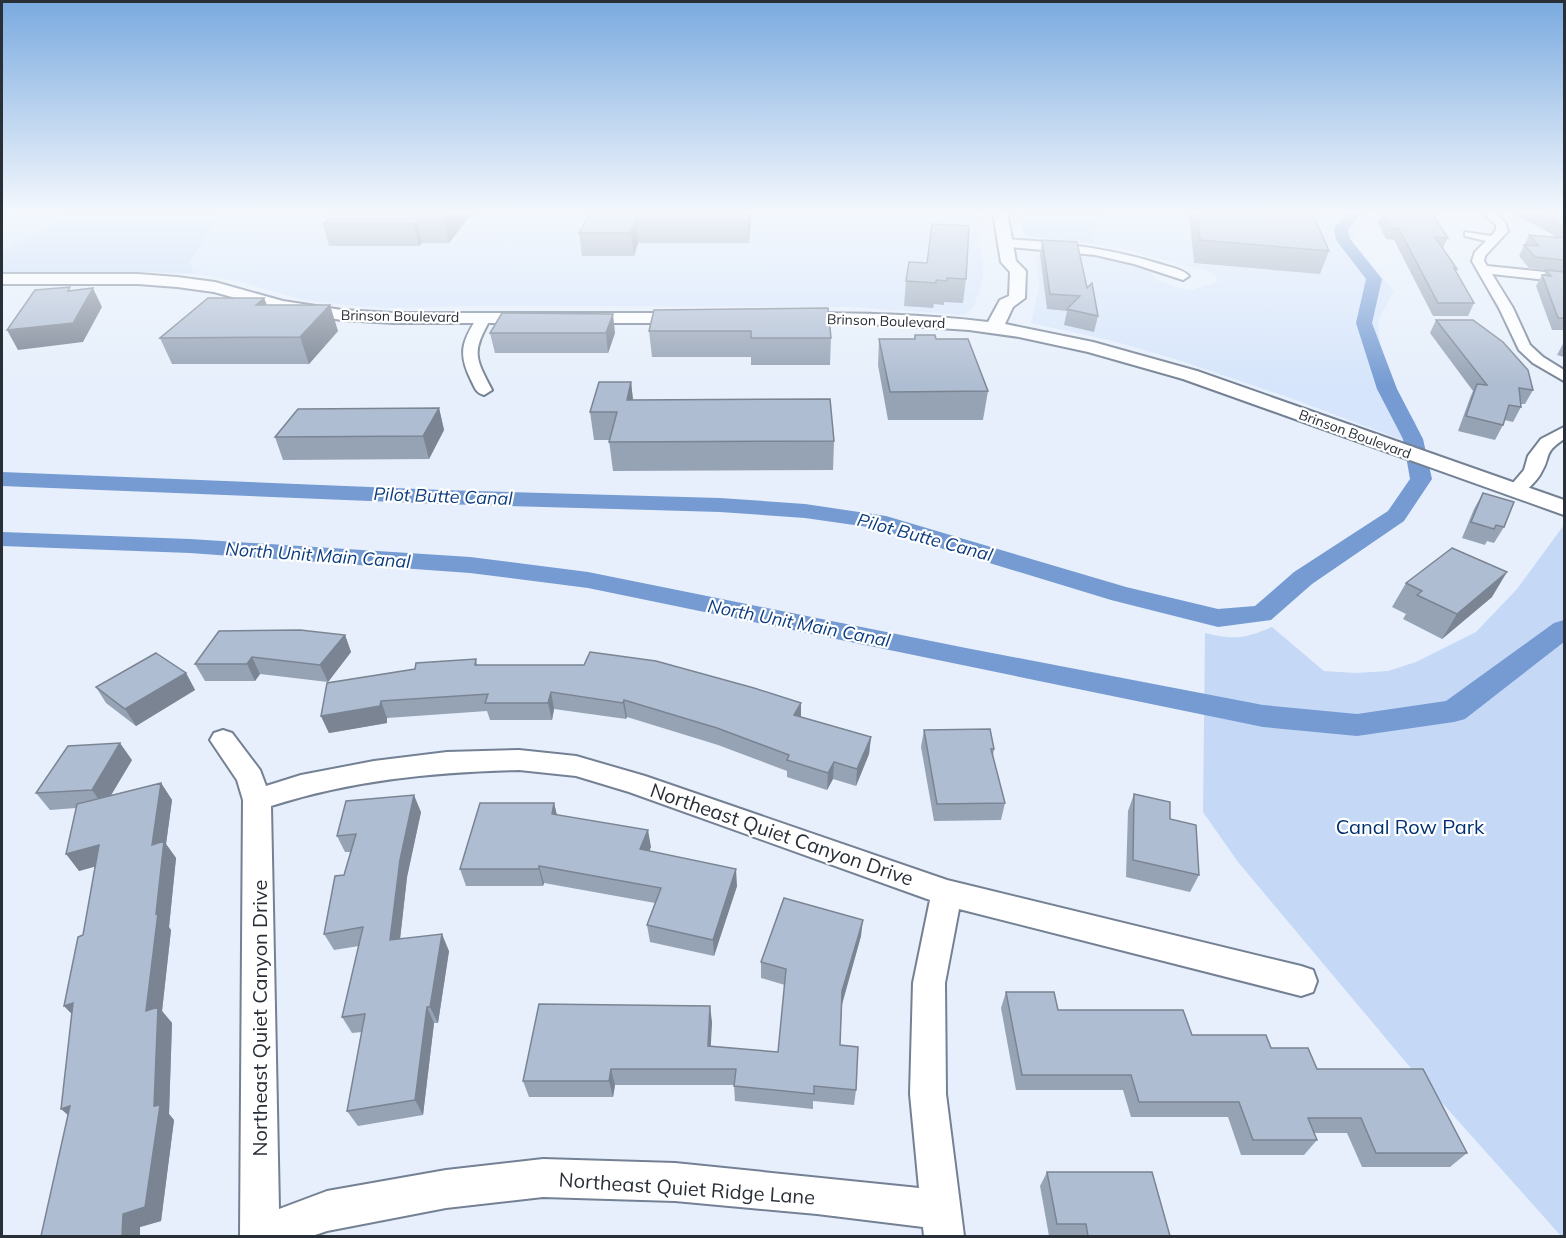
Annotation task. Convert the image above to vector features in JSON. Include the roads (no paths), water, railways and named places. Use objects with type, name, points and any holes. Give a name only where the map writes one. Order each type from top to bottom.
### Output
[{"type":"street","points":[[994,328],[1004,282],[1004,270]]},
{"type":"street","points":[[1166,270],[1183,276]]},
{"type":"street","points":[[1483,270],[1506,308],[1524,347],[1538,360],[1564,376]]},
{"type":"street","points":[[1490,270],[1564,278]]},
{"type":"street","name":"Brinson Boulevard","points":[[2,279],[138,279],[177,282],[215,287],[309,312],[394,318],[708,318]]},
{"type":"street","points":[[484,318],[469,345],[469,362],[484,390]]},
{"type":"street","name":"Brinson Boulevard","points":[[779,318],[867,318],[994,328],[1108,352],[1190,375],[1564,508]]},
{"type":"street","points":[[1515,491],[1533,472],[1537,456],[1547,443],[1564,432]]},
{"type":"street","name":"Northeast Quiet Canyon Drive","points":[[224,740],[250,777],[257,800],[260,1236]]},
{"type":"street","name":"Northeast Quiet Canyon Drive","points":[[257,800],[302,786],[374,771],[447,762],[519,760],[576,766],[635,783],[947,893],[1301,981]]},
{"type":"street","points":[[942,1223],[928,1094],[929,983],[947,893]]},
{"type":"street","name":"Northeast Quiet Ridge Lane","points":[[260,1236],[327,1211],[446,1189],[543,1178],[675,1182],[817,1196],[942,1223]]},
{"type":"waterway","name":"Pilot Butte Canal","points":[[2,479],[443,497],[720,505],[805,511],[878,521],[1120,594],[1218,618],[1262,614],[1303,578],[1396,516],[1421,479],[1413,439],[1387,389],[1364,323],[1374,279],[1367,270]]},
{"type":"waterway","name":"North Unit Main Canal","points":[[2,539],[190,546],[470,565],[588,580],[966,658],[1263,716],[1357,725],[1454,711],[1564,629]]},
{"type":"park label","name":"Canal Row Park","points":[[1410,826]]}]
